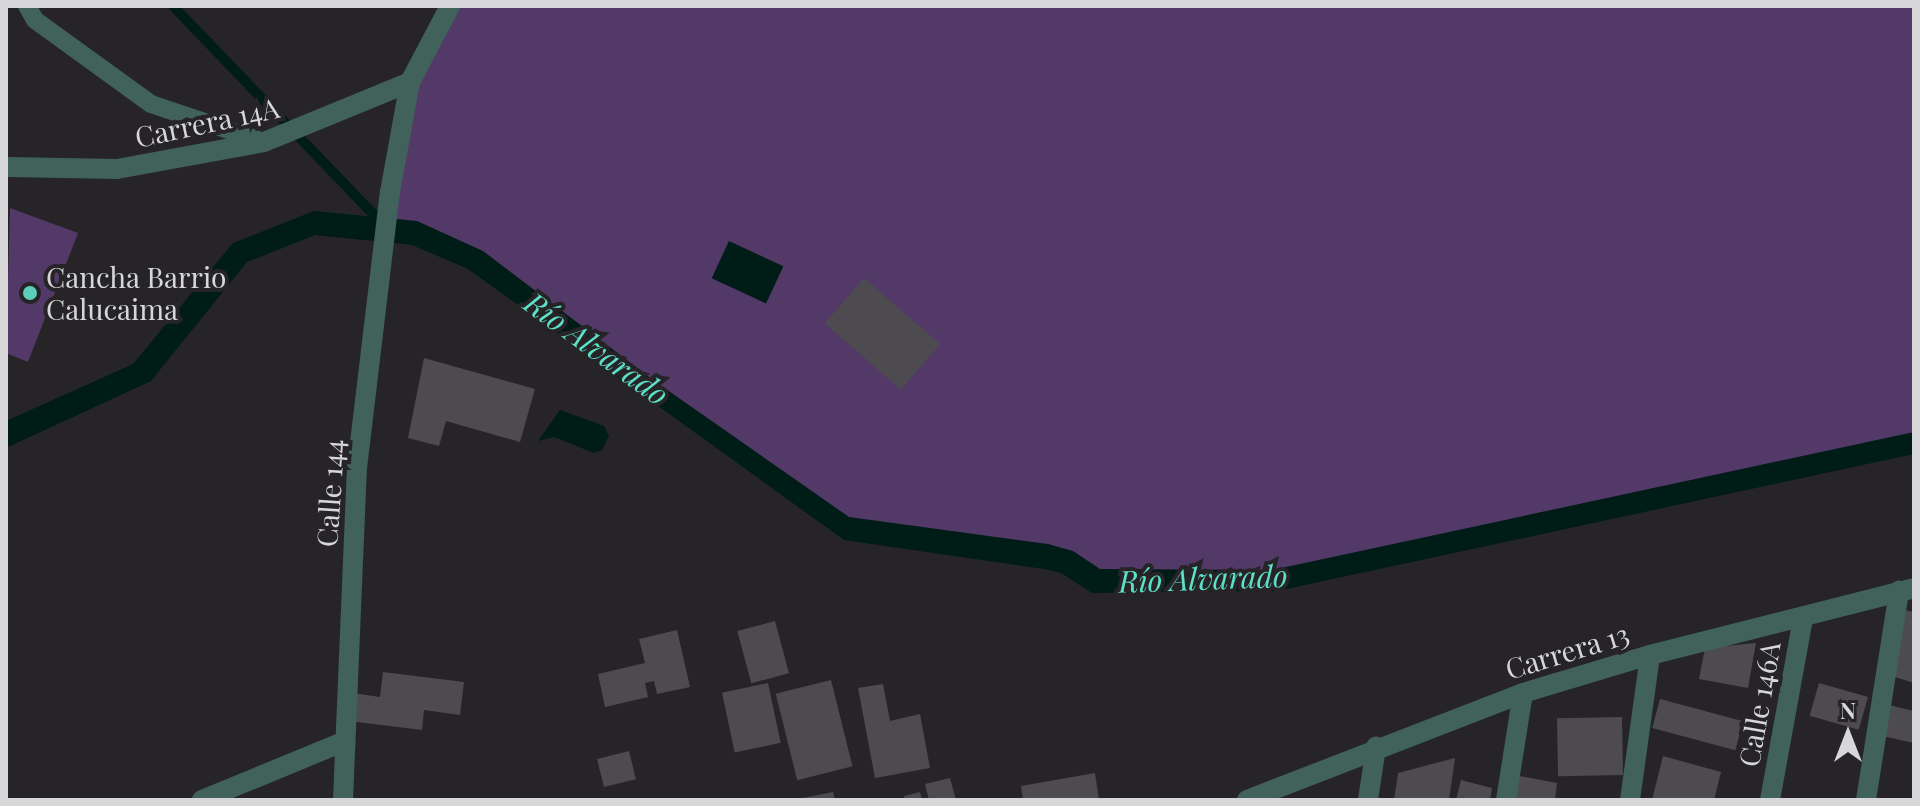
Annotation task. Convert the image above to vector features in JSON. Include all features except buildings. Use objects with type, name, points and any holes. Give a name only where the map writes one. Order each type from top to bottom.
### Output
[{"type":"street","name":"Calle 144","points":[[343,800],[357,468],[391,188],[410,82],[450,6]]},
{"type":"street","name":"Carrera 14A","points":[[7,172],[117,169],[264,142],[296,133],[410,82]]},
{"type":"street","points":[[1866,800],[1906,590]]},
{"type":"street","name":"Carrera 13","points":[[1247,800],[1376,747],[1523,693],[1650,655],[1906,590]]},
{"type":"street","name":"Calle 146A","points":[[1770,800],[1803,618]]},
{"type":"street","points":[[1630,800],[1650,655]]},
{"type":"street","points":[[1506,800],[1523,693]]},
{"type":"street","points":[[202,800],[345,741]]},
{"type":"street","points":[[1368,800],[1376,747]]},
{"type":"lane","points":[[27,6],[35,20],[151,104],[264,142]]},
{"type":"shaded area","points":[[461,6],[1914,6],[1914,443],[1275,581],[1099,581],[1067,563],[845,528],[474,259],[386,227],[411,84]]},
{"type":"shaded area","name":"Cancha Barrio Calucaima","points":[[10,208],[78,233],[28,362],[6,353]]},
{"type":"water","name":"Río Alvarado","points":[[314,211],[417,221],[483,251],[653,380],[849,517],[1048,544],[1073,551],[1100,569],[1272,570],[1914,432],[1914,454],[1277,591],[1092,593],[1061,573],[1044,569],[844,540],[468,269],[412,245],[315,235],[247,262],[151,381],[6,448],[6,421],[133,364],[233,243]]},
{"type":"water","points":[[729,241],[783,266],[766,304],[712,278]]},
{"type":"water","points":[[560,410],[604,426],[609,436],[602,450],[594,453],[554,437],[538,441]]},
{"type":"waterway","points":[[173,6],[385,226]]},
{"type":"place","name":"Cancha Barrio Calucaima","points":[[30,293]]}]
